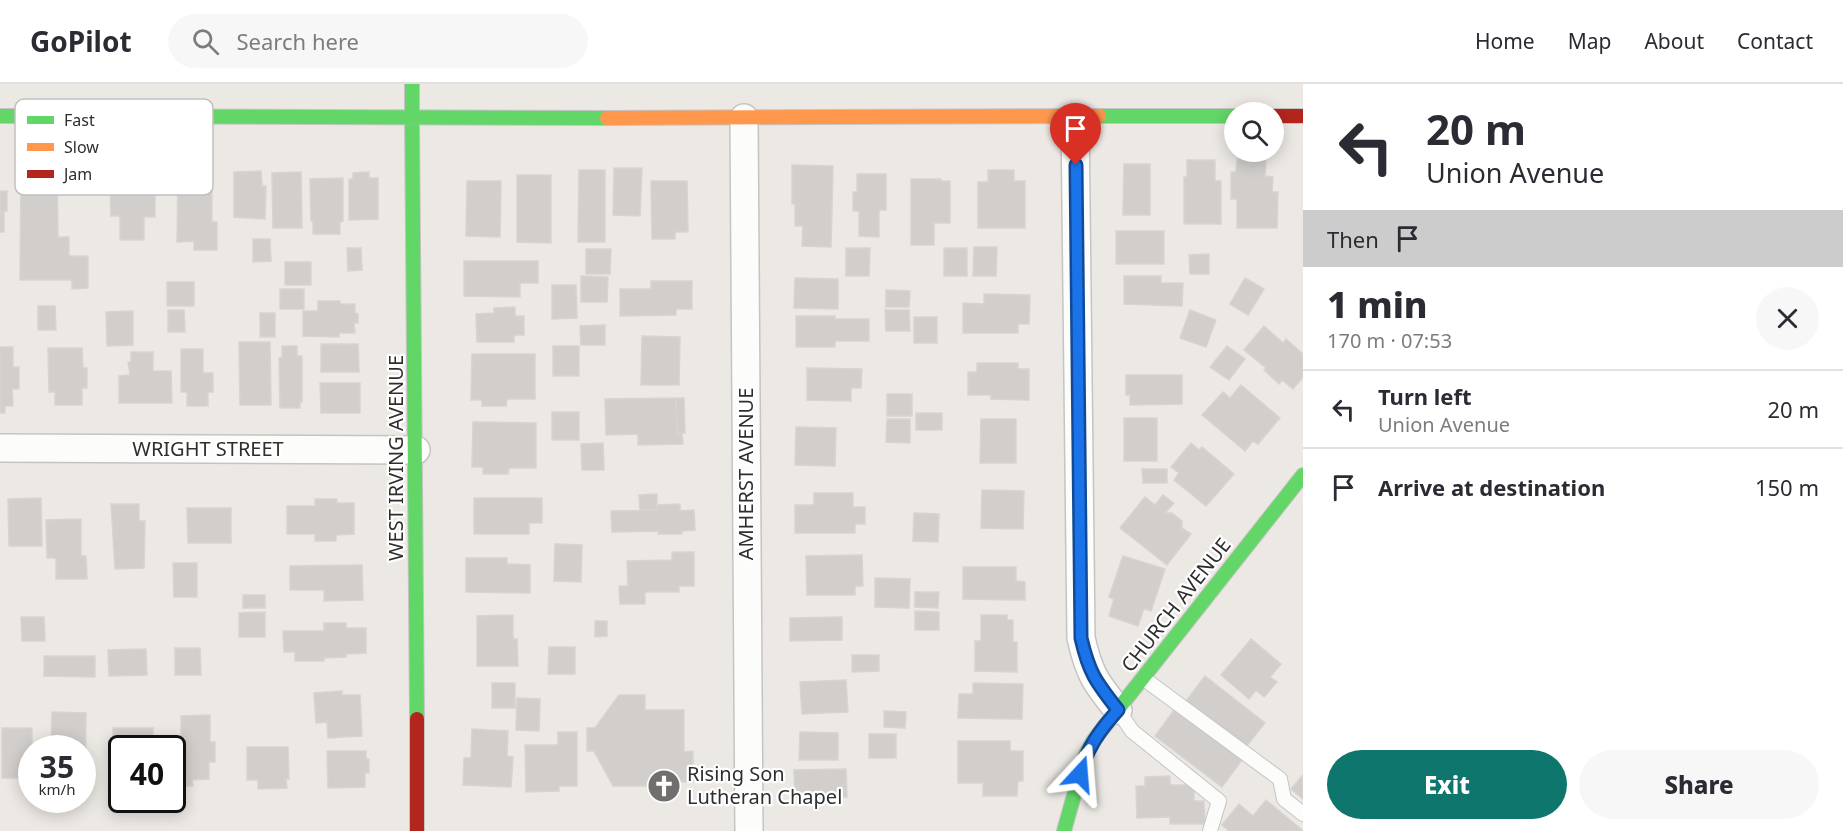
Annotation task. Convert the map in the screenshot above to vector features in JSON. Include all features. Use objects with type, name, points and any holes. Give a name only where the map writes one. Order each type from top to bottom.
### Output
[{"type":"main road","name":"WEST IRVING AVENUE","points":[[412,84],[417,831]]},
{"type":"main road","points":[[0,116],[15,116]]},
{"type":"main road","points":[[213,118],[1224,116]]},
{"type":"main road","points":[[1284,116],[1303,116]]},
{"type":"main road","name":"CHURCH AVENUE","points":[[1064,831],[1085,756],[1093,741],[1303,475]]},
{"type":"street","name":"AMHERST AVENUE","points":[[744,118],[749,831]]},
{"type":"street","points":[[1075,118],[1081,638],[1086,660],[1096,683],[1118,710]]},
{"type":"street","name":"WRIGHT STREET","points":[[0,448],[416,450]]},
{"type":"lane","points":[[1143,678],[1280,779],[1284,799],[1303,814]]},
{"type":"lane","points":[[1118,710],[1132,731],[1219,801],[1210,831]]},
{"type":"building","points":[[1187,160],[1215,160],[1215,181],[1221,181],[1221,224],[1184,224],[1184,177],[1187,177]]},
{"type":"building","points":[[1237,162],[1266,162],[1265,176],[1273,177],[1272,192],[1278,192],[1277,228],[1237,228],[1237,199],[1231,199],[1231,172],[1236,172]]},
{"type":"building","points":[[1124,164],[1150,164],[1150,215],[1123,215]]},
{"type":"building","points":[[792,165],[833,166],[831,247],[802,246],[803,226],[795,226],[795,204],[792,204]]},
{"type":"building","points":[[614,168],[642,168],[640,216],[613,215]]},
{"type":"building","points":[[579,170],[605,170],[605,242],[578,242]]},
{"type":"building","points":[[988,170],[1014,170],[1014,181],[1025,181],[1025,228],[978,228],[978,182],[988,182]]},
{"type":"building","points":[[261,171],[262,186],[266,186],[265,219],[234,217],[234,172]]},
{"type":"building","points":[[301,172],[302,228],[273,228],[272,173]]},
{"type":"building","points":[[369,172],[369,178],[378,178],[378,219],[349,220],[349,179],[353,179],[353,173]]},
{"type":"building","points":[[857,174],[886,174],[886,210],[879,210],[879,237],[859,236],[859,211],[853,211],[853,192],[857,192]]},
{"type":"building","points":[[517,175],[551,175],[551,243],[517,242]]},
{"type":"building","points":[[343,178],[343,221],[340,222],[340,234],[313,234],[310,179]]},
{"type":"building","points":[[911,179],[950,181],[950,223],[934,223],[934,245],[911,245]]},
{"type":"building","points":[[467,181],[501,181],[500,237],[466,236]]},
{"type":"building","points":[[651,181],[687,181],[688,232],[675,232],[675,239],[652,239]]},
{"type":"building","points":[[0,191],[7,191],[4,232],[0,232]]},
{"type":"building","points":[[21,195],[57,195],[58,237],[69,237],[69,256],[88,256],[88,288],[72,289],[72,280],[20,280]]},
{"type":"building","points":[[110,195],[155,195],[155,217],[144,217],[144,240],[120,240],[120,216],[111,216]]},
{"type":"building","points":[[178,195],[212,195],[212,222],[217,222],[217,250],[194,250],[194,241],[177,242]]},
{"type":"building","points":[[1116,231],[1164,231],[1164,264],[1116,264]]},
{"type":"building","points":[[253,239],[270,239],[271,261],[253,262]]},
{"type":"building","points":[[974,247],[997,247],[996,276],[973,276]]},
{"type":"building","points":[[347,248],[361,248],[362,270],[348,271]]},
{"type":"building","points":[[846,248],[870,248],[869,276],[846,276]]},
{"type":"building","points":[[944,248],[967,248],[967,276],[944,276]]},
{"type":"building","points":[[586,249],[611,249],[610,274],[586,274]]},
{"type":"building","points":[[1209,254],[1209,274],[1190,274],[1189,255]]},
{"type":"building","points":[[464,261],[538,261],[538,283],[520,283],[520,297],[464,296]]},
{"type":"building","points":[[285,262],[311,262],[311,285],[285,285]]},
{"type":"building","points":[[581,276],[608,277],[607,302],[581,302]]},
{"type":"building","points":[[1124,276],[1161,276],[1161,283],[1183,283],[1182,306],[1124,304]]},
{"type":"building","points":[[795,278],[838,279],[838,309],[794,308]]},
{"type":"building","points":[[1245,278],[1264,289],[1248,315],[1230,304]]},
{"type":"building","points":[[651,281],[692,281],[692,309],[676,309],[676,315],[620,316],[620,289],[651,289]]},
{"type":"building","points":[[167,282],[194,282],[194,306],[167,306]]},
{"type":"building","points":[[552,285],[576,285],[577,318],[552,319]]},
{"type":"building","points":[[280,289],[304,289],[304,309],[280,309]]},
{"type":"building","points":[[886,290],[910,291],[909,307],[886,307]]},
{"type":"building","points":[[984,294],[1030,295],[1029,324],[1018,324],[1018,333],[963,333],[963,303],[984,304]]},
{"type":"building","points":[[318,301],[355,304],[358,323],[354,323],[355,333],[339,333],[339,337],[303,336],[303,311],[318,311]]},
{"type":"building","points":[[38,306],[55,306],[56,330],[38,330]]},
{"type":"building","points":[[515,307],[515,316],[524,316],[524,335],[514,335],[514,342],[477,342],[476,314],[494,313],[494,308]]},
{"type":"building","points":[[168,310],[184,310],[185,332],[168,332]]},
{"type":"building","points":[[885,310],[909,310],[910,331],[886,331]]},
{"type":"building","points":[[1190,310],[1216,320],[1206,347],[1180,338]]},
{"type":"building","points":[[133,311],[133,345],[107,346],[106,312]]},
{"type":"building","points":[[260,313],[275,313],[275,337],[260,337]]},
{"type":"building","points":[[796,316],[869,319],[869,341],[835,341],[835,347],[796,347]]},
{"type":"building","points":[[914,317],[937,317],[937,343],[914,343]]},
{"type":"building","points":[[605,325],[605,345],[581,345],[580,326]]},
{"type":"building","points":[[1264,326],[1283,343],[1286,339],[1303,354],[1303,377],[1293,389],[1282,380],[1279,384],[1264,370],[1266,368],[1244,350]]},
{"type":"building","points":[[642,336],[680,337],[679,385],[641,385]]},
{"type":"building","points":[[239,342],[270,342],[271,405],[240,405]]},
{"type":"building","points":[[321,344],[358,344],[359,372],[321,372]]},
{"type":"building","points":[[282,346],[297,346],[297,356],[302,356],[300,408],[280,408],[279,358],[282,358]]},
{"type":"building","points":[[553,346],[579,346],[579,376],[553,376]]},
{"type":"building","points":[[1227,346],[1245,359],[1229,380],[1210,367]]},
{"type":"building","points":[[0,347],[13,347],[13,367],[19,367],[19,389],[12,389],[13,406],[5,406],[5,413],[0,413]]},
{"type":"building","points":[[48,348],[82,348],[83,368],[87,368],[87,388],[82,388],[82,405],[55,405],[55,392],[49,392]]},
{"type":"building","points":[[181,349],[203,349],[203,373],[213,373],[213,392],[208,392],[208,406],[187,406],[187,392],[181,392]]},
{"type":"building","points":[[131,352],[153,352],[153,371],[171,371],[172,403],[119,403],[119,376],[130,375],[128,362],[131,362]]},
{"type":"building","points":[[472,354],[535,354],[535,399],[507,399],[506,406],[482,406],[482,400],[471,400]]},
{"type":"building","points":[[977,363],[1018,363],[1018,369],[1029,369],[1029,400],[991,399],[991,395],[968,395],[968,372],[977,372]]},
{"type":"building","points":[[807,368],[862,369],[861,388],[851,388],[851,401],[807,400]]},
{"type":"building","points":[[1126,375],[1182,375],[1182,404],[1130,405],[1130,395],[1126,395]]},
{"type":"building","points":[[320,383],[360,383],[360,413],[321,413]]},
{"type":"building","points":[[1241,385],[1280,418],[1258,444],[1253,441],[1245,451],[1202,415],[1223,392],[1230,398]]},
{"type":"building","points":[[887,394],[912,394],[912,416],[887,416]]},
{"type":"building","points":[[676,398],[677,433],[682,433],[683,444],[638,445],[638,434],[606,435],[605,399]]},
{"type":"building","points":[[676,398],[684,398],[685,433],[677,433]]},
{"type":"building","points":[[552,412],[579,412],[579,440],[552,440]]},
{"type":"building","points":[[916,413],[942,413],[942,430],[916,430]]},
{"type":"building","points":[[1124,418],[1157,418],[1157,461],[1124,461]]},
{"type":"building","points":[[887,419],[910,419],[910,443],[886,442]]},
{"type":"building","points":[[981,419],[1016,419],[1016,463],[980,463]]},
{"type":"building","points":[[473,422],[536,423],[536,468],[509,468],[508,474],[483,474],[483,467],[472,467]]},
{"type":"building","points":[[796,427],[836,428],[835,466],[795,465]]},
{"type":"building","points":[[603,443],[604,470],[582,470],[581,444]]},
{"type":"building","points":[[1191,443],[1199,450],[1202,447],[1234,474],[1206,506],[1174,480],[1179,473],[1171,467]]},
{"type":"building","points":[[1142,469],[1167,469],[1167,483],[1143,483]]},
{"type":"building","points":[[982,490],[1024,491],[1023,529],[981,528]]},
{"type":"building","points":[[814,493],[853,493],[853,507],[865,507],[865,524],[855,524],[855,533],[795,533],[795,505],[814,505]]},
{"type":"building","points":[[657,494],[657,510],[640,510],[639,495]]},
{"type":"building","points":[[1163,495],[1174,503],[1165,513],[1172,513],[1182,521],[1182,528],[1191,534],[1167,565],[1120,528],[1145,497],[1155,505]]},
{"type":"building","points":[[41,498],[42,546],[9,546],[8,499]]},
{"type":"building","points":[[474,498],[542,498],[542,523],[529,523],[529,534],[474,534]]},
{"type":"building","points":[[315,499],[337,499],[337,503],[354,503],[354,534],[336,535],[336,541],[315,541],[315,534],[287,534],[287,506],[315,506]]},
{"type":"building","points":[[111,504],[139,504],[139,521],[145,521],[144,568],[115,569]]},
{"type":"building","points":[[680,504],[680,511],[694,510],[695,530],[682,531],[682,534],[658,534],[658,531],[612,532],[611,511],[657,510],[657,505]]},
{"type":"building","points":[[187,508],[231,508],[231,543],[188,543]]},
{"type":"building","points":[[914,513],[939,514],[938,542],[913,541]]},
{"type":"building","points":[[81,519],[81,556],[86,556],[87,579],[56,579],[56,558],[47,558],[46,520]]},
{"type":"building","points":[[555,544],[582,545],[581,582],[554,581]]},
{"type":"building","points":[[672,552],[694,552],[694,586],[679,586],[679,592],[645,592],[645,604],[620,604],[619,586],[628,586],[627,561],[672,560]]},
{"type":"building","points":[[862,555],[863,586],[855,586],[855,595],[807,595],[806,556]]},
{"type":"building","points":[[1123,556],[1165,569],[1151,611],[1144,608],[1138,626],[1109,616],[1114,599],[1109,597]]},
{"type":"building","points":[[466,558],[507,558],[507,564],[530,565],[530,593],[466,592]]},
{"type":"building","points":[[173,563],[197,563],[197,597],[174,597]]},
{"type":"building","points":[[362,565],[363,600],[324,601],[324,590],[290,590],[290,566]]},
{"type":"building","points":[[963,567],[1016,567],[1016,581],[1025,582],[1025,600],[963,599]]},
{"type":"building","points":[[875,578],[910,579],[909,608],[875,607]]},
{"type":"building","points":[[915,592],[939,592],[938,608],[915,607]]},
{"type":"building","points":[[243,595],[265,595],[265,608],[243,608]]},
{"type":"building","points":[[915,611],[939,612],[939,630],[915,630]]},
{"type":"building","points":[[265,612],[265,637],[239,637],[239,613]]},
{"type":"building","points":[[513,615],[513,639],[517,639],[518,666],[477,666],[477,616]]},
{"type":"building","points":[[981,615],[1007,615],[1007,620],[1013,620],[1013,642],[1017,642],[1017,672],[975,671],[975,641],[981,641]]},
{"type":"building","points":[[21,617],[44,617],[45,641],[22,641]]},
{"type":"building","points":[[842,617],[842,640],[790,641],[790,618]]},
{"type":"building","points":[[595,621],[607,621],[607,636],[595,637]]},
{"type":"building","points":[[324,623],[346,623],[346,628],[366,628],[366,653],[324,658],[324,661],[295,661],[295,652],[284,652],[283,631],[324,631]]},
{"type":"building","points":[[1251,639],[1281,664],[1270,677],[1277,682],[1264,697],[1256,690],[1249,699],[1221,675]]},
{"type":"building","points":[[549,647],[575,647],[575,674],[548,674]]},
{"type":"building","points":[[175,648],[200,648],[201,675],[175,675]]},
{"type":"building","points":[[146,649],[147,675],[109,676],[108,650]]},
{"type":"building","points":[[852,655],[879,655],[879,671],[852,672]]},
{"type":"building","points":[[44,656],[95,656],[95,677],[44,676]]},
{"type":"building","points":[[1205,676],[1265,723],[1246,747],[1186,701]]},
{"type":"building","points":[[846,680],[848,712],[802,714],[800,682]]},
{"type":"building","points":[[492,683],[515,683],[515,708],[492,708]]},
{"type":"building","points":[[973,683],[1023,684],[1022,719],[958,718],[959,694],[973,694]]},
{"type":"building","points":[[342,691],[342,695],[360,695],[362,736],[328,738],[327,722],[316,723],[314,693]]},
{"type":"building","points":[[619,695],[645,695],[645,710],[684,710],[684,752],[693,751],[693,782],[647,782],[647,786],[613,786],[594,751],[587,751],[587,728],[595,728]]},
{"type":"building","points":[[517,698],[540,699],[539,731],[516,730]]},
{"type":"building","points":[[1174,710],[1242,760],[1222,787],[1155,736]]},
{"type":"building","points":[[884,711],[906,712],[905,728],[884,727]]},
{"type":"building","points":[[52,712],[86,713],[86,735],[51,735]]},
{"type":"building","points":[[210,715],[210,742],[215,742],[215,762],[209,762],[209,779],[192,780],[193,786],[186,786],[186,735],[181,735],[181,716]]},
{"type":"building","points":[[2,728],[32,728],[32,735],[18,735],[18,778],[2,778]]},
{"type":"building","points":[[113,728],[153,728],[153,735],[113,735]]},
{"type":"building","points":[[472,729],[508,731],[507,756],[513,757],[511,787],[463,785],[464,758],[471,758]]},
{"type":"building","points":[[558,732],[577,732],[577,786],[559,786],[559,791],[526,792],[525,745],[558,745]]},
{"type":"building","points":[[800,732],[838,733],[838,760],[799,760]]},
{"type":"building","points":[[869,734],[896,734],[896,758],[869,758]]},
{"type":"building","points":[[958,741],[1010,741],[1010,751],[1023,751],[1023,781],[1018,781],[1017,796],[983,796],[983,783],[958,783]]},
{"type":"building","points":[[247,747],[288,747],[287,788],[258,789],[258,780],[247,780]]},
{"type":"building","points":[[327,751],[366,751],[366,759],[369,759],[369,773],[365,773],[365,787],[328,788]]},
{"type":"building","points":[[846,769],[847,797],[795,798],[794,770]]},
{"type":"building","points":[[1303,775],[1303,799],[1291,789]]},
{"type":"building","points":[[1170,776],[1170,785],[1194,785],[1194,801],[1204,801],[1205,824],[1170,824],[1170,817],[1137,818],[1136,786],[1145,786],[1145,777]]},
{"type":"building","points":[[1266,800],[1303,831],[1229,831],[1222,825],[1239,804],[1253,816]]},
{"type":"traffic: fast","points":[[412,84],[412,119]]},
{"type":"traffic: fast","points":[[0,116],[15,116]]},
{"type":"traffic: fast","points":[[1099,116],[1224,116]]},
{"type":"traffic: fast","points":[[213,117],[607,118]]},
{"type":"traffic: fast","points":[[412,119],[417,719]]},
{"type":"traffic: fast","points":[[1064,831],[1085,756],[1093,741],[1303,475]]},
{"type":"traffic: slow","points":[[607,118],[1099,116]]},
{"type":"traffic: jam","points":[[1284,116],[1303,116]]},
{"type":"traffic: jam","points":[[417,719],[417,831]]},
{"type":"place","name":"Rising Son Lutheran Chapel","points":[[664,786]]},
{"type":"route","points":[[1076,165],[1081,638],[1086,660],[1096,683],[1118,710],[1093,741],[1085,756],[1080,774]]}]
